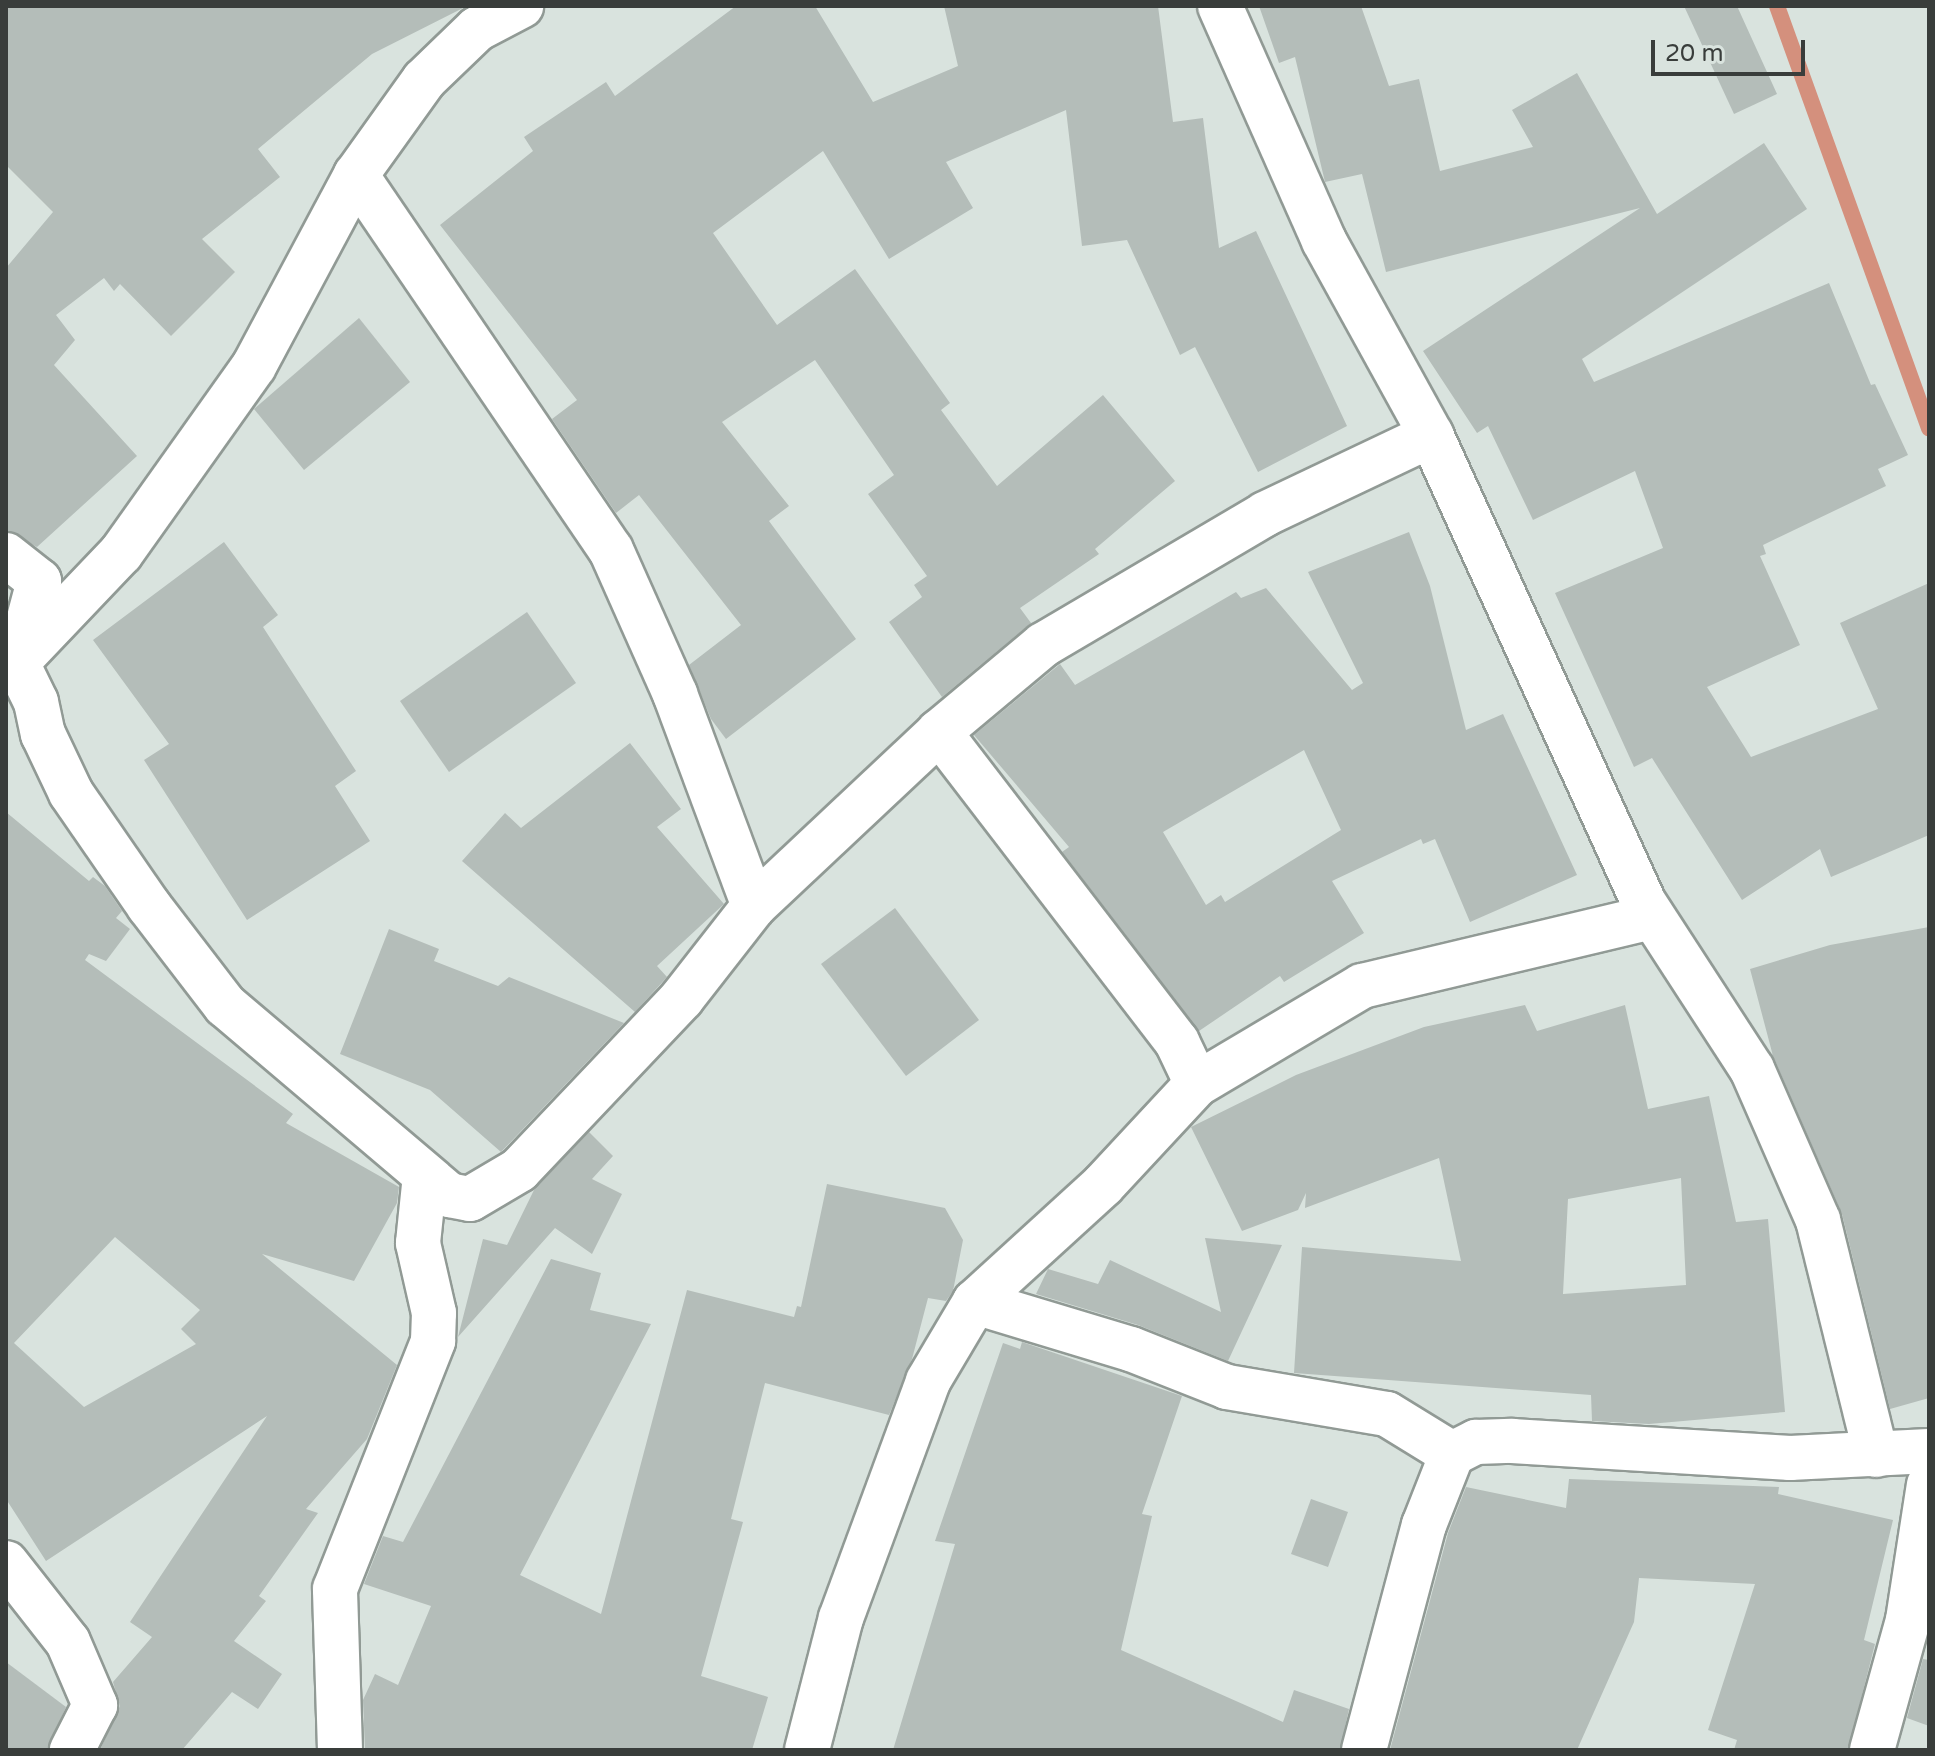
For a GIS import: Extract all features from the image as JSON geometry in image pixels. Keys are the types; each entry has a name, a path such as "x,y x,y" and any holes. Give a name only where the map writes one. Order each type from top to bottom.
{"street":[{"path":"11,671 121,553 254,366 356,175 424,80 477,29 521,6"},
{"path":"1220,6 1324,241 1431,435 1652,917 1752,1069 1818,1220 1876,1455"},
{"path":"356,175 611,550 675,694 754,906"},
{"path":"6,555 39,581 11,671 71,793 225,1005 449,1195 470,1199 519,1170 682,998 754,906 939,732 1043,645 1265,514 1431,435"},
{"path":"939,732 1177,1042 1197,1084"},
{"path":"807,1750 841,1618 928,1381 975,1302 1103,1185 1197,1084 1362,986 1652,917"},
{"path":"340,1750 335,1589 433,1341 434,1313 418,1243 425,1175"},
{"path":"975,1302 1131,1349 1227,1387 1387,1414 1452,1454"},
{"path":"1364,1750 1424,1525 1452,1454 1476,1442 1512,1441 1759,1457 1929,1451"},
{"path":"1872,1750 1908,1620 1929,1485"},
{"path":"6,1563 68,1642 95,1705 72,1750"}],"building":[{"path":"6,6 467,6 372,54 258,149 280,177 202,239 235,272 171,336 120,284 114,291 104,278 56,315 75,340 54,365 137,456 37,547 6,531 6,268 53,212 6,165"},
{"path":"736,6 815,6 873,102 958,66 944,6 1158,6 1173,122 1203,118 1219,248 1256,231 1347,426 1258,472 1195,347 1180,355 1127,240 1082,246 1066,110 946,162 973,208 889,259 823,151 713,233 777,325 855,269 950,403 941,410 997,486 1103,395 1175,481 1095,549 1099,554 1020,608 1031,623 942,697 889,622 922,597 914,585 927,576 868,494 894,475 815,360 722,422 789,506 769,521 856,639 726,739 711,719 689,665 741,625 639,495 616,513 552,419 577,400 440,225 533,151 524,137 606,82 615,96"},
{"path":"1259,6 1361,6 1389,86 1419,79 1440,171 1533,147 1512,110 1577,73 1657,214 1764,143 1807,209 1582,359 1594,382 1829,283 1871,385 1875,384 1908,455 1878,469 1886,486 1763,545 1766,554 1760,556 1800,645 1707,687 1751,757 1878,709 1840,623 1929,583 1929,835 1831,877 1820,849 1742,900 1652,758 1634,767 1555,593 1663,548 1635,471 1533,520 1488,426 1477,433 1423,351 1640,208 1386,272 1362,174 1325,182 1295,57 1279,63"},
{"path":"1684,6 1737,6 1777,94 1734,114"},
{"path":"359,318 410,382 304,470 254,409"},
{"path":"1409,532 1430,586 1466,730 1503,714 1577,875 1470,922 1435,839 1423,844 1421,839 1332,881 1364,933 1284,982 1280,976 1199,1031 1062,852 1069,847 974,735 1060,664 1075,685 1236,592 1241,598 1266,588 1352,690 1363,683 1308,572","holes":["1304,750 1341,830 1225,902 1221,895 1206,905 1163,832"]},
{"path":"224,542 278,615 263,627 356,771 335,786 370,841 247,920 144,760 169,744 93,640"},
{"path":"527,612 576,683 449,772 400,701"},
{"path":"630,743 681,809 657,827 724,904 657,966 667,977 635,1012 462,861 505,813 521,828"},
{"path":"6,812 89,881 93,877 105,886 122,911 116,918 130,929 106,961 89,954 85,960 293,1114 286,1123 399,1187 397,1203 354,1281 262,1254 397,1365 367,1439 306,1509 318,1513 259,1596 266,1601 234,1641 282,1674 258,1709 232,1692 182,1750 100,1750 120,1706 113,1682 152,1637 130,1622 267,1416 46,1561 6,1499","holes":["115,1237 200,1310 181,1329 196,1344 84,1407 14,1343"]},
{"path":"895,908 979,1020 906,1076 821,964"},
{"path":"1929,927 1929,1398 1890,1409 1842,1214 1773,1056 1750,969 1830,945"},
{"path":"389,929 439,949 434,961 498,986 509,977 624,1023 501,1152 430,1090 340,1054"},
{"path":"1525,1005 1537,1031 1625,1005 1648,1109 1709,1096 1736,1222 1768,1219 1785,1412 1649,1424 1592,1421 1591,1395 1294,1373 1302,1247 1461,1261 1439,1158 1305,1208 1306,1193 1298,1210 1242,1231 1191,1127 1296,1075 1424,1027","holes":["1681,1178 1686,1285 1563,1294 1568,1199"]},
{"path":"589,1132 613,1156 592,1179 622,1194 592,1254 555,1228 458,1337 483,1239 507,1245 534,1190"},
{"path":"827,1184 945,1208 963,1240 953,1291 946,1301 928,1298 912,1359 889,1415 765,1383 731,1519 743,1522 701,1676 768,1697 752,1750 365,1750 363,1700 375,1674 398,1685 431,1606 364,1584 383,1536 403,1542 551,1259 601,1273 590,1310 651,1324 520,1575 601,1614 687,1290 794,1317 797,1306 801,1307"},
{"path":"1205,1238 1282,1245 1228,1361 1138,1325 1036,1294 1048,1269 1098,1284 1110,1260 1221,1312"},
{"path":"1022,1342 1182,1396 1142,1514 1152,1516 1121,1650 1283,1722 1294,1690 1349,1709 1340,1750 893,1750 955,1544 935,1541 1003,1343 1020,1349"},
{"path":"1569,1479 1779,1487 1778,1494 1893,1520 1864,1640 1875,1644 1848,1750 1734,1750 1737,1740 1708,1730 1755,1584 1639,1578 1634,1622 1577,1750 1390,1750 1448,1533 1466,1487 1566,1508"},
{"path":"1311,1499 1348,1512 1328,1567 1291,1554"},
{"path":"1923,1659 1929,1660 1929,1726 1907,1718"},
{"path":"6,1662 66,1707 47,1750 6,1750"}],"waterway":[{"path":"1777,6 1929,428"}]}
